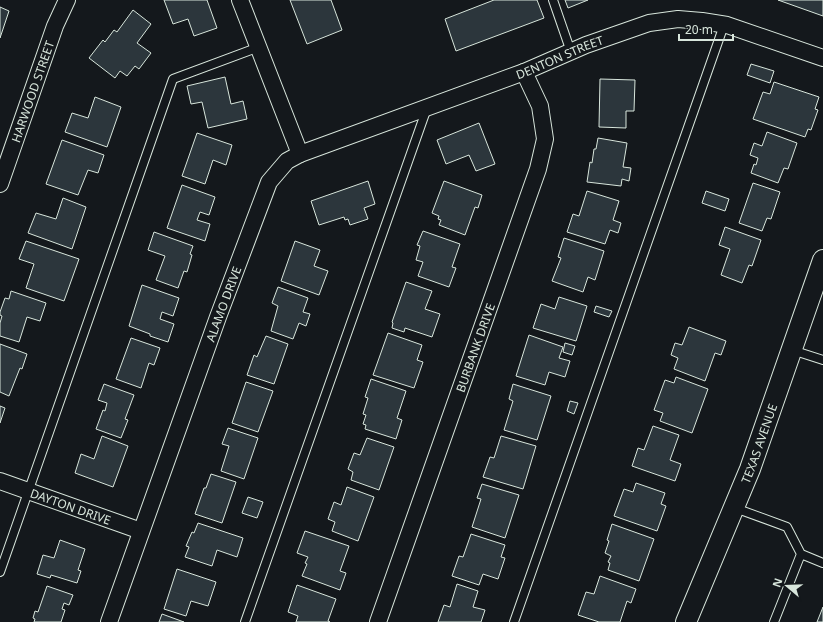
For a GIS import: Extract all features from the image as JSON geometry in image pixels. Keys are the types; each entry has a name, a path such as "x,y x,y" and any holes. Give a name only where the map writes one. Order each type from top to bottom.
{"street":[{"name":"HARWOOD STREET","path":"0,184 55,26 68,0"},
{"path":"240,0 300,154"},
{"name":"DENTON STREET","path":"300,154 524,72 571,52 649,23 678,19 724,25 823,58"},
{"name":"BURBANK DRIVE","path":"378,622 538,169 545,139 540,106 524,72"},
{"name":"ALAMO DRIVE","path":"109,622 218,317 269,182 287,161 300,154"},
{"name":"TEXAS AVENUE","path":"686,622 750,470 823,260"},
{"name":"DAYTON DRIVE","path":"0,481 141,530"}],"lane":[{"path":"553,0 571,52"},
{"path":"514,622 724,25"},
{"path":"0,572 174,79 259,47"},
{"path":"245,622 427,107"},
{"path":"792,350 823,360"},
{"path":"734,508 787,527 801,554 823,563"},
{"path":"774,622 801,554"}],"building":[{"path":"164,0 207,0 217,28 194,36 188,19 173,24"},
{"path":"290,0 331,0 342,30 307,44"},
{"path":"494,0 537,0 544,18 456,51 445,19"},
{"path":"565,0 588,0 568,8"},
{"path":"778,0 823,0 823,16"},
{"path":"0,7 9,11 0,38"},
{"path":"133,10 151,24 137,43 151,53 139,69 135,66 127,76 120,71 115,78 89,58 103,40 105,42 114,30 117,32"},
{"path":"751,64 774,71 770,83 747,75"},
{"path":"225,77 231,104 243,101 247,119 208,128 202,102 191,104 187,86"},
{"path":"600,79 635,80 634,111 626,111 626,128 599,127"},
{"path":"774,82 819,97 815,109 818,110 811,130 808,129 805,137 753,119 763,92 770,94"},
{"path":"95,97 121,107 107,147 65,132 72,113 88,118"},
{"path":"479,123 495,164 476,171 469,155 446,164 437,140"},
{"path":"767,132 797,143 788,169 784,168 778,183 751,173 758,158 750,155 754,143 762,146"},
{"path":"197,133 232,145 226,165 213,160 205,184 182,176"},
{"path":"598,138 627,143 623,167 631,168 629,181 622,179 621,186 587,182 590,162 592,163 594,149 596,149"},
{"path":"62,140 104,155 98,173 88,170 78,195 46,184"},
{"path":"368,181 375,204 364,208 368,219 350,225 348,219 345,220 344,217 319,225 311,201"},
{"path":"444,181 482,195 478,208 475,207 465,235 439,225 441,220 438,219 439,216 432,213"},
{"path":"753,183 780,192 771,219 767,218 762,231 739,223"},
{"path":"182,185 215,197 209,215 200,212 197,220 210,224 205,241 167,228"},
{"path":"587,191 619,201 613,220 621,223 618,233 610,230 605,244 567,232 573,214 579,216"},
{"path":"706,191 729,199 725,211 702,203"},
{"path":"63,198 86,207 72,249 28,233 36,213 56,219"},
{"path":"725,227 761,240 752,266 749,265 742,283 721,275 730,249 719,245"},
{"path":"423,231 460,244 452,267 456,268 449,287 418,276 423,262 416,260 420,246 417,245"},
{"path":"154,232 193,246 187,272 184,271 178,288 156,280 165,256 148,250"},
{"path":"564,238 604,251 595,280 588,277 583,292 552,281 561,258 558,257"},
{"path":"26,241 79,259 64,301 26,288 34,264 19,259"},
{"path":"295,241 320,250 314,266 328,271 319,295 281,281"},
{"path":"406,282 432,291 425,309 440,314 432,337 405,328 404,332 392,328 392,322"},
{"path":"142,285 179,298 173,316 162,312 160,319 174,324 168,342 150,336 150,334 129,326"},
{"path":"278,287 308,298 303,312 310,314 306,326 299,323 293,339 271,331 278,306 272,303"},
{"path":"11,291 46,303 40,321 27,317 19,342 0,336 0,323 2,316 0,315 0,312 5,298 9,299"},
{"path":"559,297 587,306 576,341 533,328 541,304 555,309"},
{"path":"596,306 612,311 609,317 594,312"},
{"path":"689,327 726,341 721,355 715,353 705,381 674,369 678,358 671,355 675,343 682,345"},
{"path":"388,333 422,345 417,360 423,362 414,388 373,375"},
{"path":"529,335 563,347 559,358 570,361 565,377 549,372 545,385 516,376"},
{"path":"266,336 288,344 274,384 247,375 254,355 257,357"},
{"path":"131,338 160,348 154,365 149,363 141,388 116,379"},
{"path":"565,343 575,346 572,355 563,352"},
{"path":"0,344 27,354 22,369 20,368 9,396 0,392"},
{"path":"676,377 708,389 692,433 660,421 663,413 654,410 665,380 674,383"},
{"path":"371,379 406,391 397,418 402,420 396,439 365,429 366,425 363,424 366,415 363,414 368,398 365,397"},
{"path":"246,382 273,391 258,432 232,423"},
{"path":"104,384 134,395 125,419 128,420 121,438 96,429 103,410 105,411 107,403 98,400"},
{"path":"513,384 551,396 537,440 504,430 513,401 509,399"},
{"path":"570,401 578,403 574,414 567,411"},
{"path":"0,406 5,408 0,423"},
{"path":"653,426 679,435 670,460 681,464 675,481 632,466 638,448 644,450"},
{"path":"228,428 258,438 244,479 221,471 229,446 222,444"},
{"path":"102,436 128,446 113,487 75,473 81,454 94,459"},
{"path":"501,436 536,446 523,489 483,477 490,457 494,458"},
{"path":"367,438 394,447 379,490 351,480 353,472 348,469 354,453 360,455"},
{"path":"211,474 236,482 222,523 195,514 204,488 206,488"},
{"path":"636,483 665,493 661,504 666,506 657,531 614,516 624,489 633,492"},
{"path":"482,484 519,495 505,538 472,527 481,499 477,498"},
{"path":"347,487 374,497 358,541 332,531 335,522 328,519 334,502 341,505"},
{"path":"248,497 263,502 257,518 242,513"},
{"path":"198,523 243,538 237,557 217,550 212,566 185,557 189,547 186,546"},
{"path":"612,524 654,539 639,581 608,570 610,563 608,562 611,556 605,553"},
{"path":"305,531 349,546 340,571 346,573 340,590 302,576 308,557 297,553"},
{"path":"471,534 505,545 501,557 505,558 498,579 483,574 479,585 452,576 459,556 463,557"},
{"path":"60,540 85,549 78,570 81,571 77,583 51,575 50,578 37,574 43,555 54,558"},
{"path":"177,569 216,582 208,606 191,601 186,616 164,609"},
{"path":"600,576 636,589 631,603 627,601 620,622 599,622 578,615 586,592 594,594"},
{"path":"457,584 478,591 473,607 485,610 481,622 438,622 444,605 450,607"},
{"path":"297,585 336,599 328,621 330,622 296,622 298,616 288,612"},
{"path":"47,586 73,595 69,605 64,603 62,609 65,610 61,622 34,622 35,619 33,618 35,611 38,612"},
{"path":"823,607 823,622 817,622"},
{"path":"162,614 184,622 159,622"}]}
